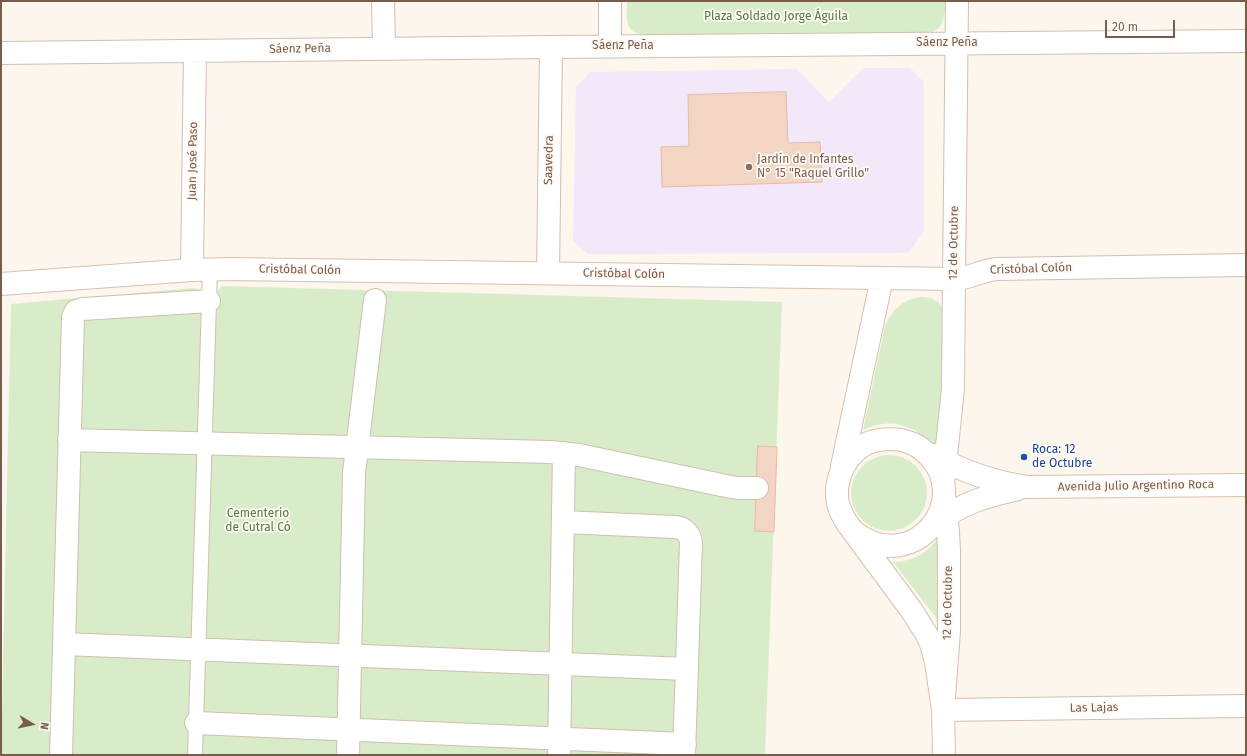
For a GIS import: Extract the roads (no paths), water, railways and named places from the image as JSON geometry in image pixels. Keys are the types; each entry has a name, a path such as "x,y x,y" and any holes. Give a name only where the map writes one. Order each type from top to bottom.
{"street":[{"path":"383,1 384,48"},
{"path":"610,1 610,46"},
{"name":"12 de Octubre","path":"854,532 873,543 883,546 905,544 924,534 941,505 953,389 957,1"},
{"name":"Sáenz Peña","path":"1,53 384,48 1246,41"},
{"name":"Saavedra","path":"548,273 551,47"},
{"name":"Juan José Paso","path":"195,51 201,270"},
{"name":"Cristóbal Colón","path":"1,284 201,270 249,269 954,279 965,278 984,271 997,269 1246,265"},
{"name":"12 de Octubre","path":"882,278 838,482 838,503 847,523 912,611 927,635 936,662 943,710"},
{"path":"348,755 354,473 375,300"},
{"path":"61,755 72,321 74,314 76,311 83,309 209,301"},
{"name":"12 de Octubre","path":"841,472 846,462 862,447 881,439 892,439 912,443 922,449 930,456 941,474 941,505 949,550 949,631 943,710 944,755"},
{"path":"69,440 528,450 564,453 726,486 757,488"},
{"name":"Avenida Julio Argentino Roca","path":"922,449 946,462 985,478 1002,483 1027,487 1246,485"},
{"path":"559,747 564,453"},
{"name":"Avenida Julio Argentino Roca","path":"941,505 975,500 994,494 1027,487"},
{"path":"196,723 348,729 559,747 684,749 691,543 689,535 683,529 674,527 563,522"},
{"path":"64,644 687,669"},
{"name":"Las Lajas","path":"943,710 1246,706"}],"lane":[{"path":"195,755 209,301 201,270"}],"place":[{"name":"Jardín de Infantes N° 15 \"Raquel Grillo\"","path":"749,167"},
{"name":"Roca: 12 de Octubre","path":"1024,457"}],"park label":[{"name":"Plaza Soldado Jorge Águila","path":"776,17"},
{"name":"Cementerio de Cutral Có","path":"258,521"}]}
